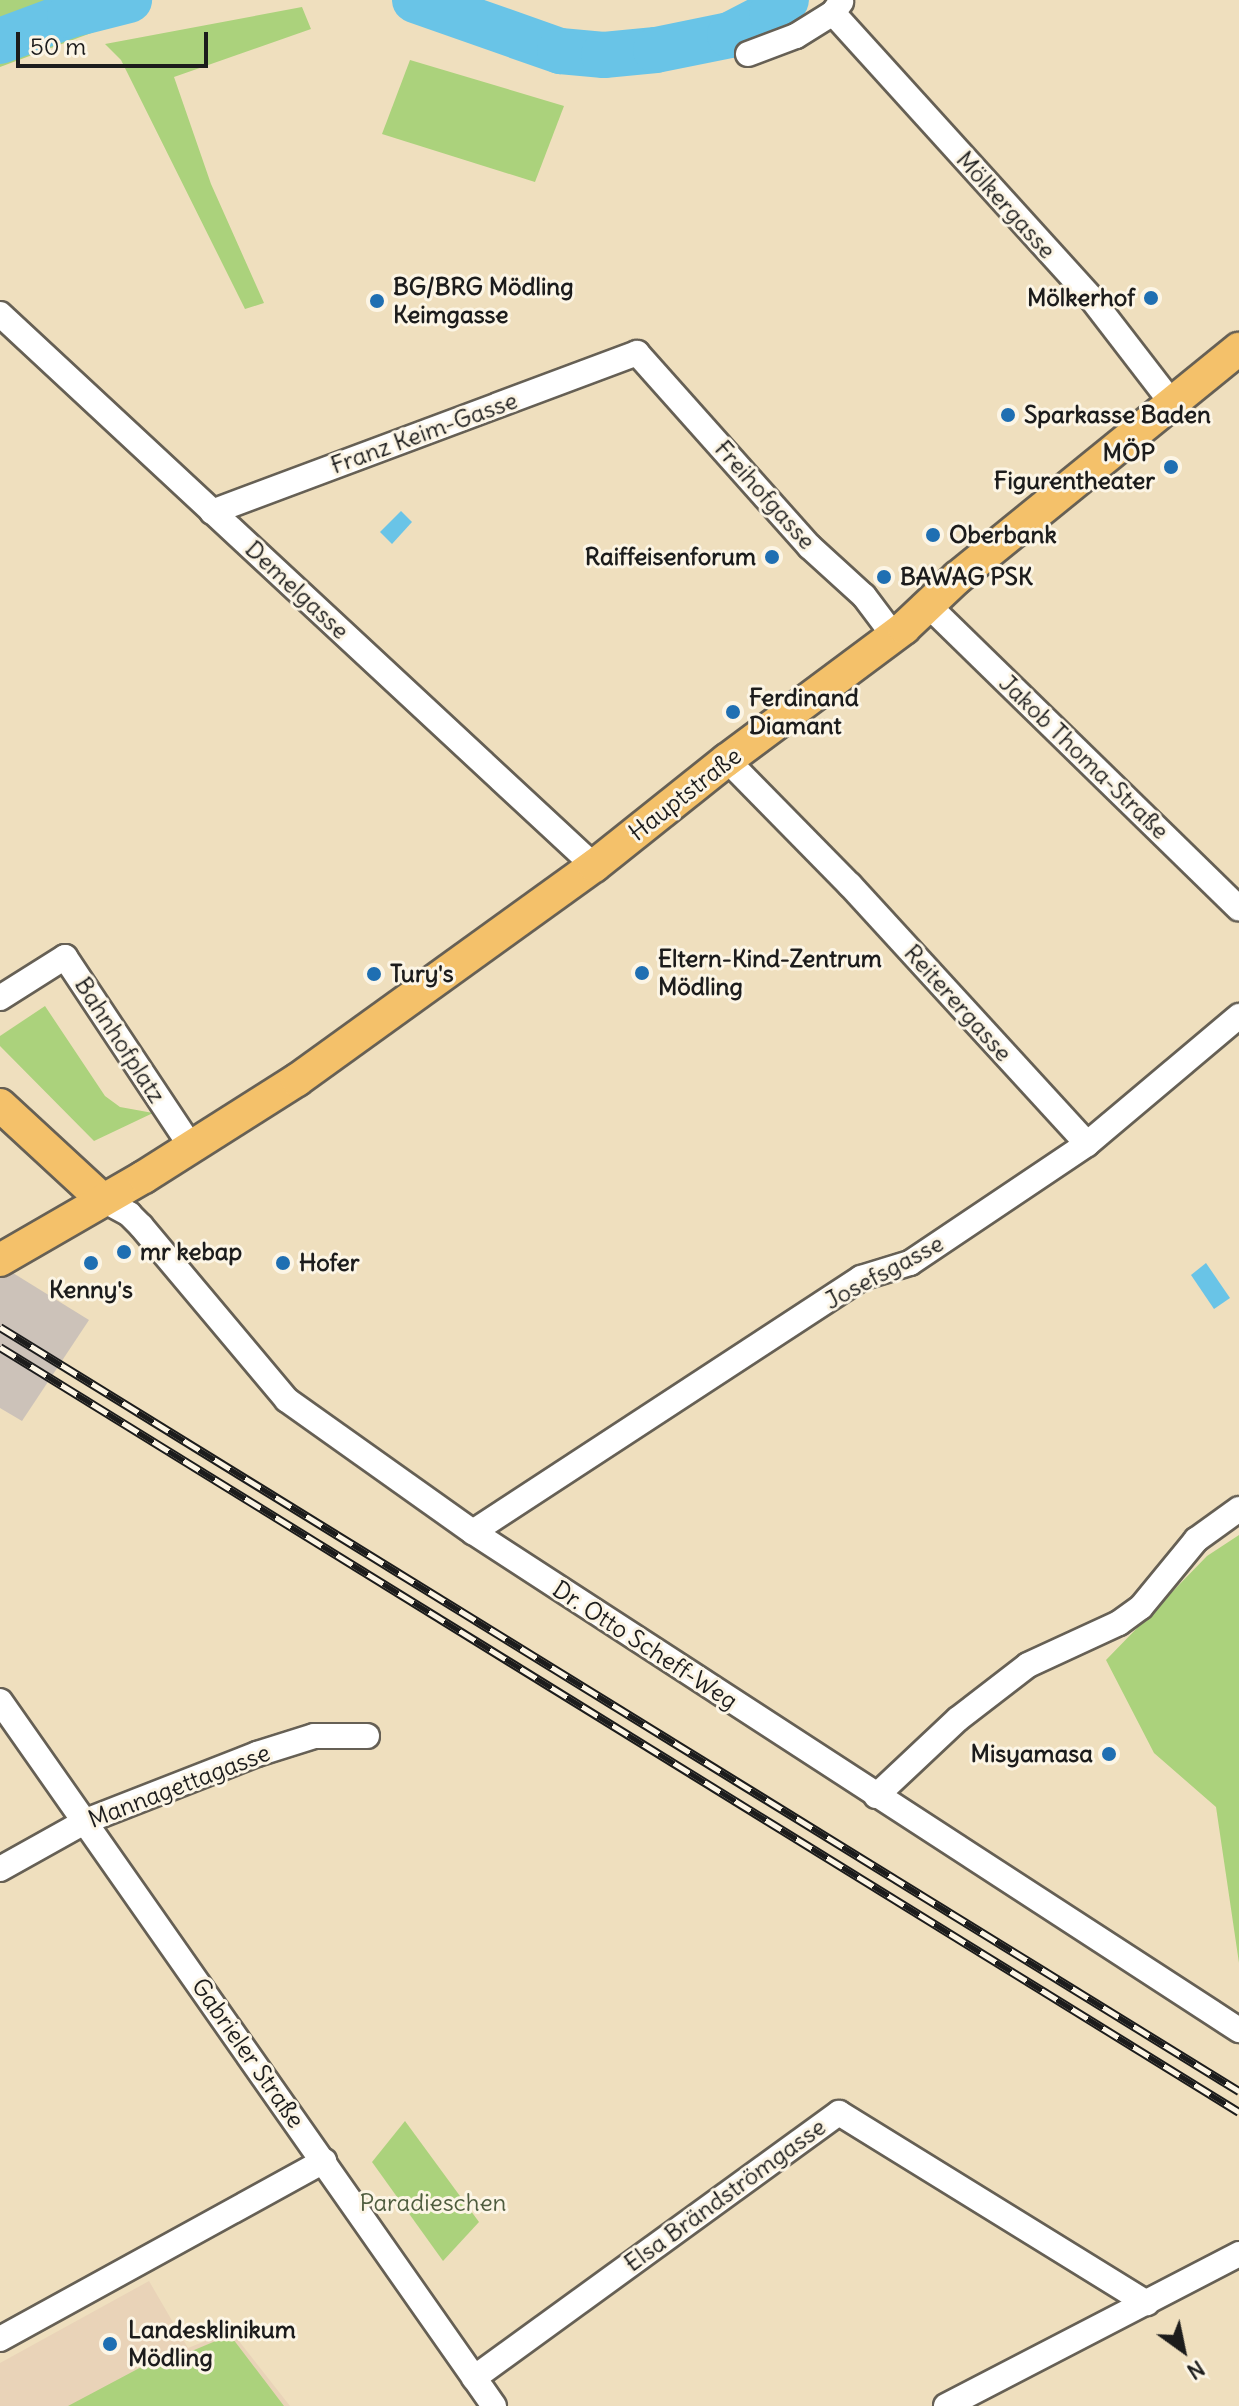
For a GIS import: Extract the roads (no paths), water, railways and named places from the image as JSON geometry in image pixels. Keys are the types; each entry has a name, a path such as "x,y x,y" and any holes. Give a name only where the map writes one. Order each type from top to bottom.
{"main road":[{"name":"Hauptstraße","path":"0,1259 191,1147 297,1080 594,866 727,760 894,636 958,577 1239,349"},
{"path":"0,1105 103,1200"}],"street":[{"path":"748,54 796,36 838,7"},
{"name":"Mölkergasse","path":"838,7 1091,298 1172,403"},
{"name":"Demelgasse","path":"0,314 594,866"},
{"name":"Franz Keim-Gasse","path":"212,512 637,353"},
{"name":"Freihofgasse","path":"637,353 809,546 864,596 894,636"},
{"name":"Jakob Thoma-Straße","path":"929,606 1239,908"},
{"name":"Reiterergasse","path":"727,760 850,885 1087,1144"},
{"name":"Bahnhofplatz","path":"0,998 65,957 191,1147"},
{"name":"Josefsgasse","path":"473,1532 861,1278 910,1263 1087,1144 1239,1016"},
{"name":"Dr. Otto Scheff-Weg","path":"103,1200 129,1214 141,1226 270,1385 287,1400 473,1532 1239,2030"},
{"path":"876,1796 958,1719 1028,1665 1119,1623 1141,1607 1196,1540 1239,1509"},
{"name":"Gabrieler Straße","path":"0,1701 494,2406"},
{"name":"Mannagettagasse","path":"0,1869 86,1821 314,1736 367,1736"},
{"name":"Elsa Brändströmgasse","path":"474,2378 839,2113 1147,2303"},
{"path":"0,2339 324,2161"},
{"path":"946,2406 1239,2254"}],"water":[{"path":"401,511 412,522 392,544 380,532"},
{"path":"1206,1263 1230,1298 1214,1309 1191,1275"}],"waterway":[{"path":"0,41 70,15 129,0"},
{"path":"415,0 560,51 604,55 656,50 730,35 772,13 786,0"}],"railway":[{"path":"0,1327 1239,2091"},
{"path":"0,1347 1239,2112"}],"place":[{"name":"Mölkerhof","path":"1151,298"},
{"name":"BG/BRG Mödling Keimgasse","path":"377,301"},
{"name":"Sparkasse Baden","path":"1008,415"},
{"name":"MÖP Figurentheater","path":"1171,467"},
{"name":"Oberbank","path":"933,535"},
{"name":"Raiffeisenforum","path":"772,557"},
{"name":"BAWAG PSK","path":"884,577"},
{"name":"Ferdinand Diamant","path":"733,712"},
{"name":"Eltern-Kind-Zentrum Mödling","path":"642,973"},
{"name":"Tury's","path":"374,974"},
{"name":"mr kebap","path":"124,1252"},
{"name":"Kenny's","path":"91,1263"},
{"name":"Hofer","path":"283,1263"},
{"name":"Misyamasa","path":"1109,1754"},
{"name":"Landesklinikum Mödling","path":"110,2344"}],"park label":[{"name":"Paradieschen","path":"433,2203"}]}
